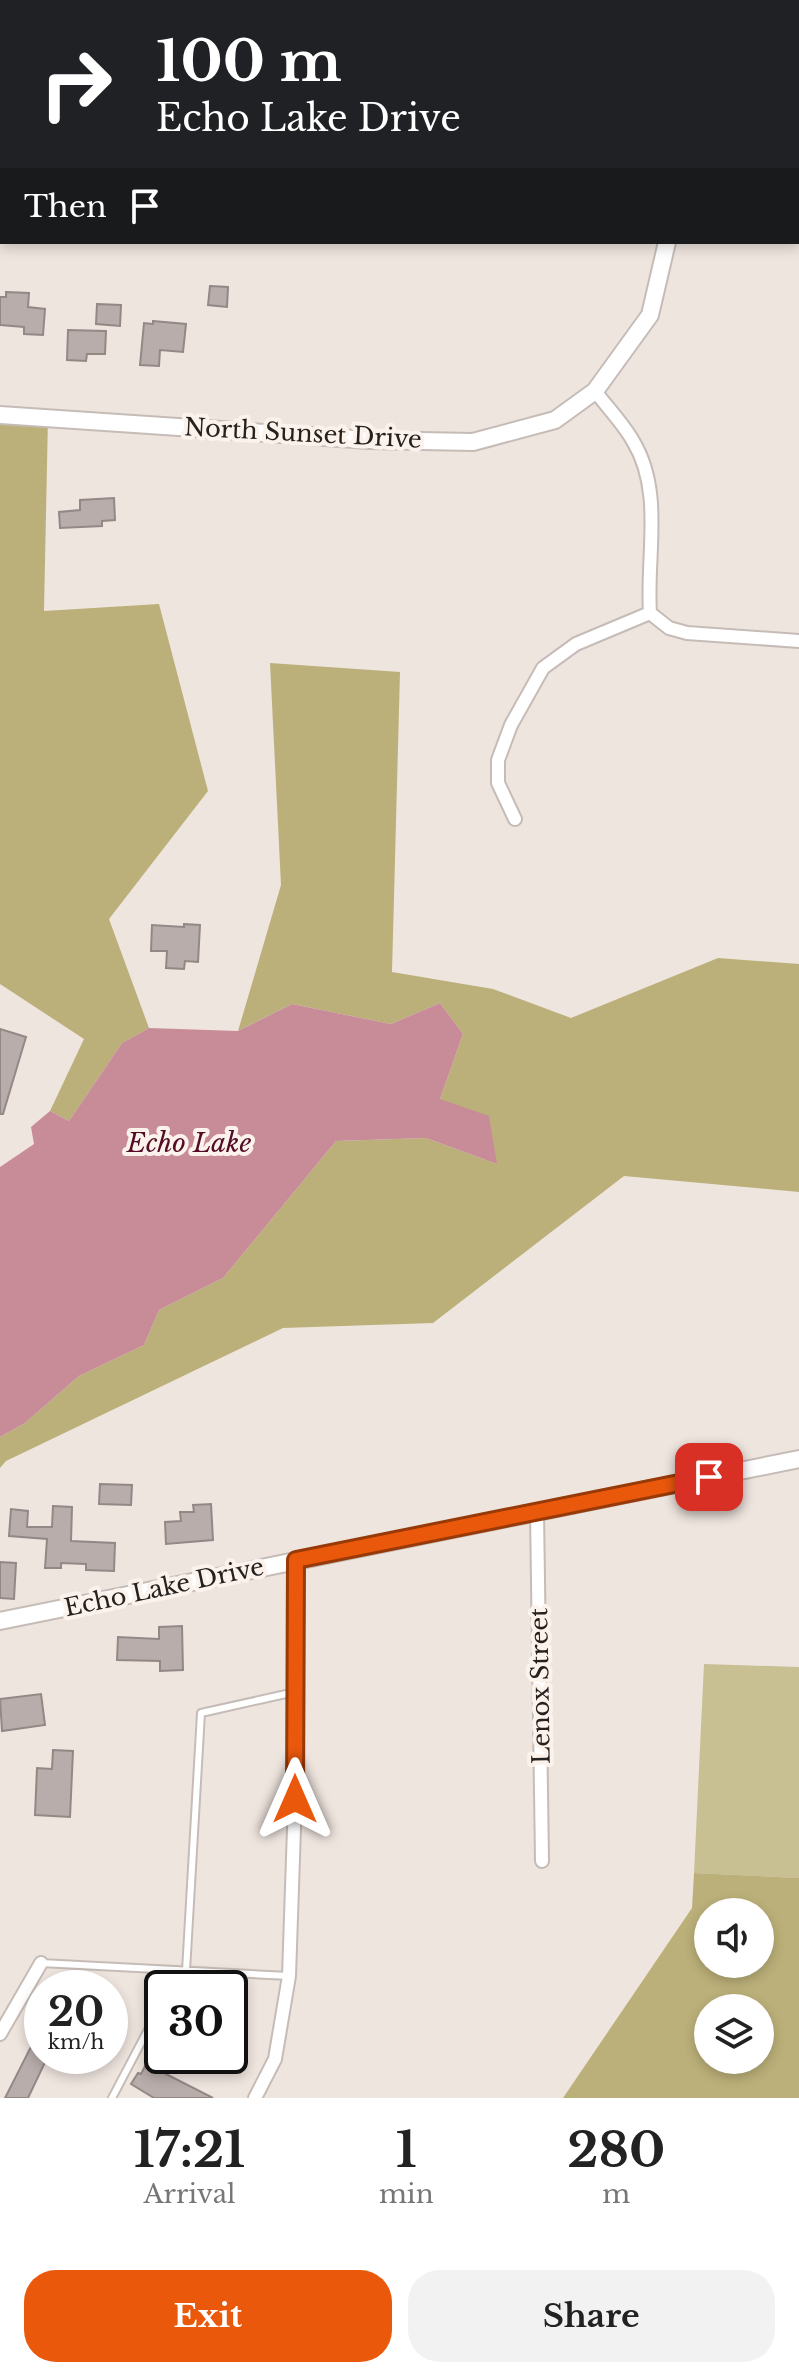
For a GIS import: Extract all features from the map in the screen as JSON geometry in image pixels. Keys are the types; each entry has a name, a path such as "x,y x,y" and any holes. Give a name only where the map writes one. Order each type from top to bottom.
{"street":[{"name":"North Sunset Drive","path":"0,415 369,440 473,442 555,420 595,391 650,315 667,244"},
{"path":"595,391 633,441 646,469 652,492 650,613"},
{"path":"650,613 669,628 687,633 799,641"},
{"path":"515,819 498,783 498,760 511,725 543,668 576,644 650,613"},
{"name":"Echo Lake Drive","path":"0,1621 799,1459"},
{"name":"Lenox Street","path":"537,1511 542,1861"},
{"path":"255,2098 275,2059 289,1976 296,1560"},
{"path":"0,2034 41,1963"}],"lane":[{"path":"186,1970 201,1713 295,1692"},
{"path":"41,1963 177,1970"},
{"path":"248,1974 289,1976"},
{"path":"112,2098 144,2037"}],"shaded area":[{"path":"0,415 48,417 44,611 159,604 208,791 109,919 149,1028 122,1043 69,1121 50,1111 84,1039 0,984"},
{"path":"270,663 400,672 392,972 493,989 571,1018 718,958 799,964 799,1192 624,1176 433,1323 283,1328 6,1461 0,1468 0,1437 25,1423 79,1376 144,1345 159,1310 223,1278 336,1141 426,1138 497,1164 440,1099 463,1034 440,1003 391,1024 292,1004 238,1031 281,885"},
{"path":"704,1664 799,1667 799,1878 694,1873"},
{"path":"694,1873 799,1878 799,2098 563,2098 692,1908"}],"water":[{"name":"Echo Lake","path":"440,1003 463,1034 440,1099 489,1116 497,1164 426,1138 336,1141 223,1278 159,1310 144,1345 79,1376 25,1423 0,1437 0,1167 34,1144 31,1127 50,1111 69,1121 122,1043 149,1028 238,1031 292,1004 391,1024"}],"building":[{"path":"210,286 228,287 227,307 208,305"},
{"path":"6,292 29,293 28,307 45,309 43,335 24,334 24,327 0,325 0,297 6,297"},
{"path":"97,304 121,305 120,326 96,324"},
{"path":"153,321 186,324 183,352 160,350 159,366 140,365 144,323 153,324"},
{"path":"68,330 106,331 105,354 87,354 86,361 67,360"},
{"path":"114,498 115,520 102,521 102,526 60,528 59,512 80,510 80,500"},
{"path":"184,924 200,925 198,962 185,961 184,969 166,968 167,951 151,951 152,925 184,927"},
{"path":"0,1029 26,1037 3,1114 0,1114"},
{"path":"100,1484 132,1485 131,1505 99,1504"},
{"path":"211,1504 213,1540 166,1544 165,1522 181,1521 180,1512 194,1512 193,1505"},
{"path":"53,1506 72,1507 71,1541 115,1543 114,1571 86,1570 86,1564 61,1563 61,1568 45,1568 47,1539 9,1536 11,1509 28,1511 27,1527 52,1527"},
{"path":"0,1562 16,1563 14,1599 0,1598"},
{"path":"182,1626 183,1670 160,1671 160,1661 117,1660 118,1637 159,1639 159,1627"},
{"path":"41,1694 45,1725 2,1731 0,1699"},
{"path":"53,1750 73,1751 70,1817 35,1815 37,1768 52,1769"},
{"path":"24,2061 24,2074 39,2074 28,2098 5,2098"},
{"path":"144,2068 144,2074 166,2074 213,2098 154,2098 131,2084 138,2073 141,2074"}],"route":[{"path":"295,1799 296,1560 709,1477"}]}
